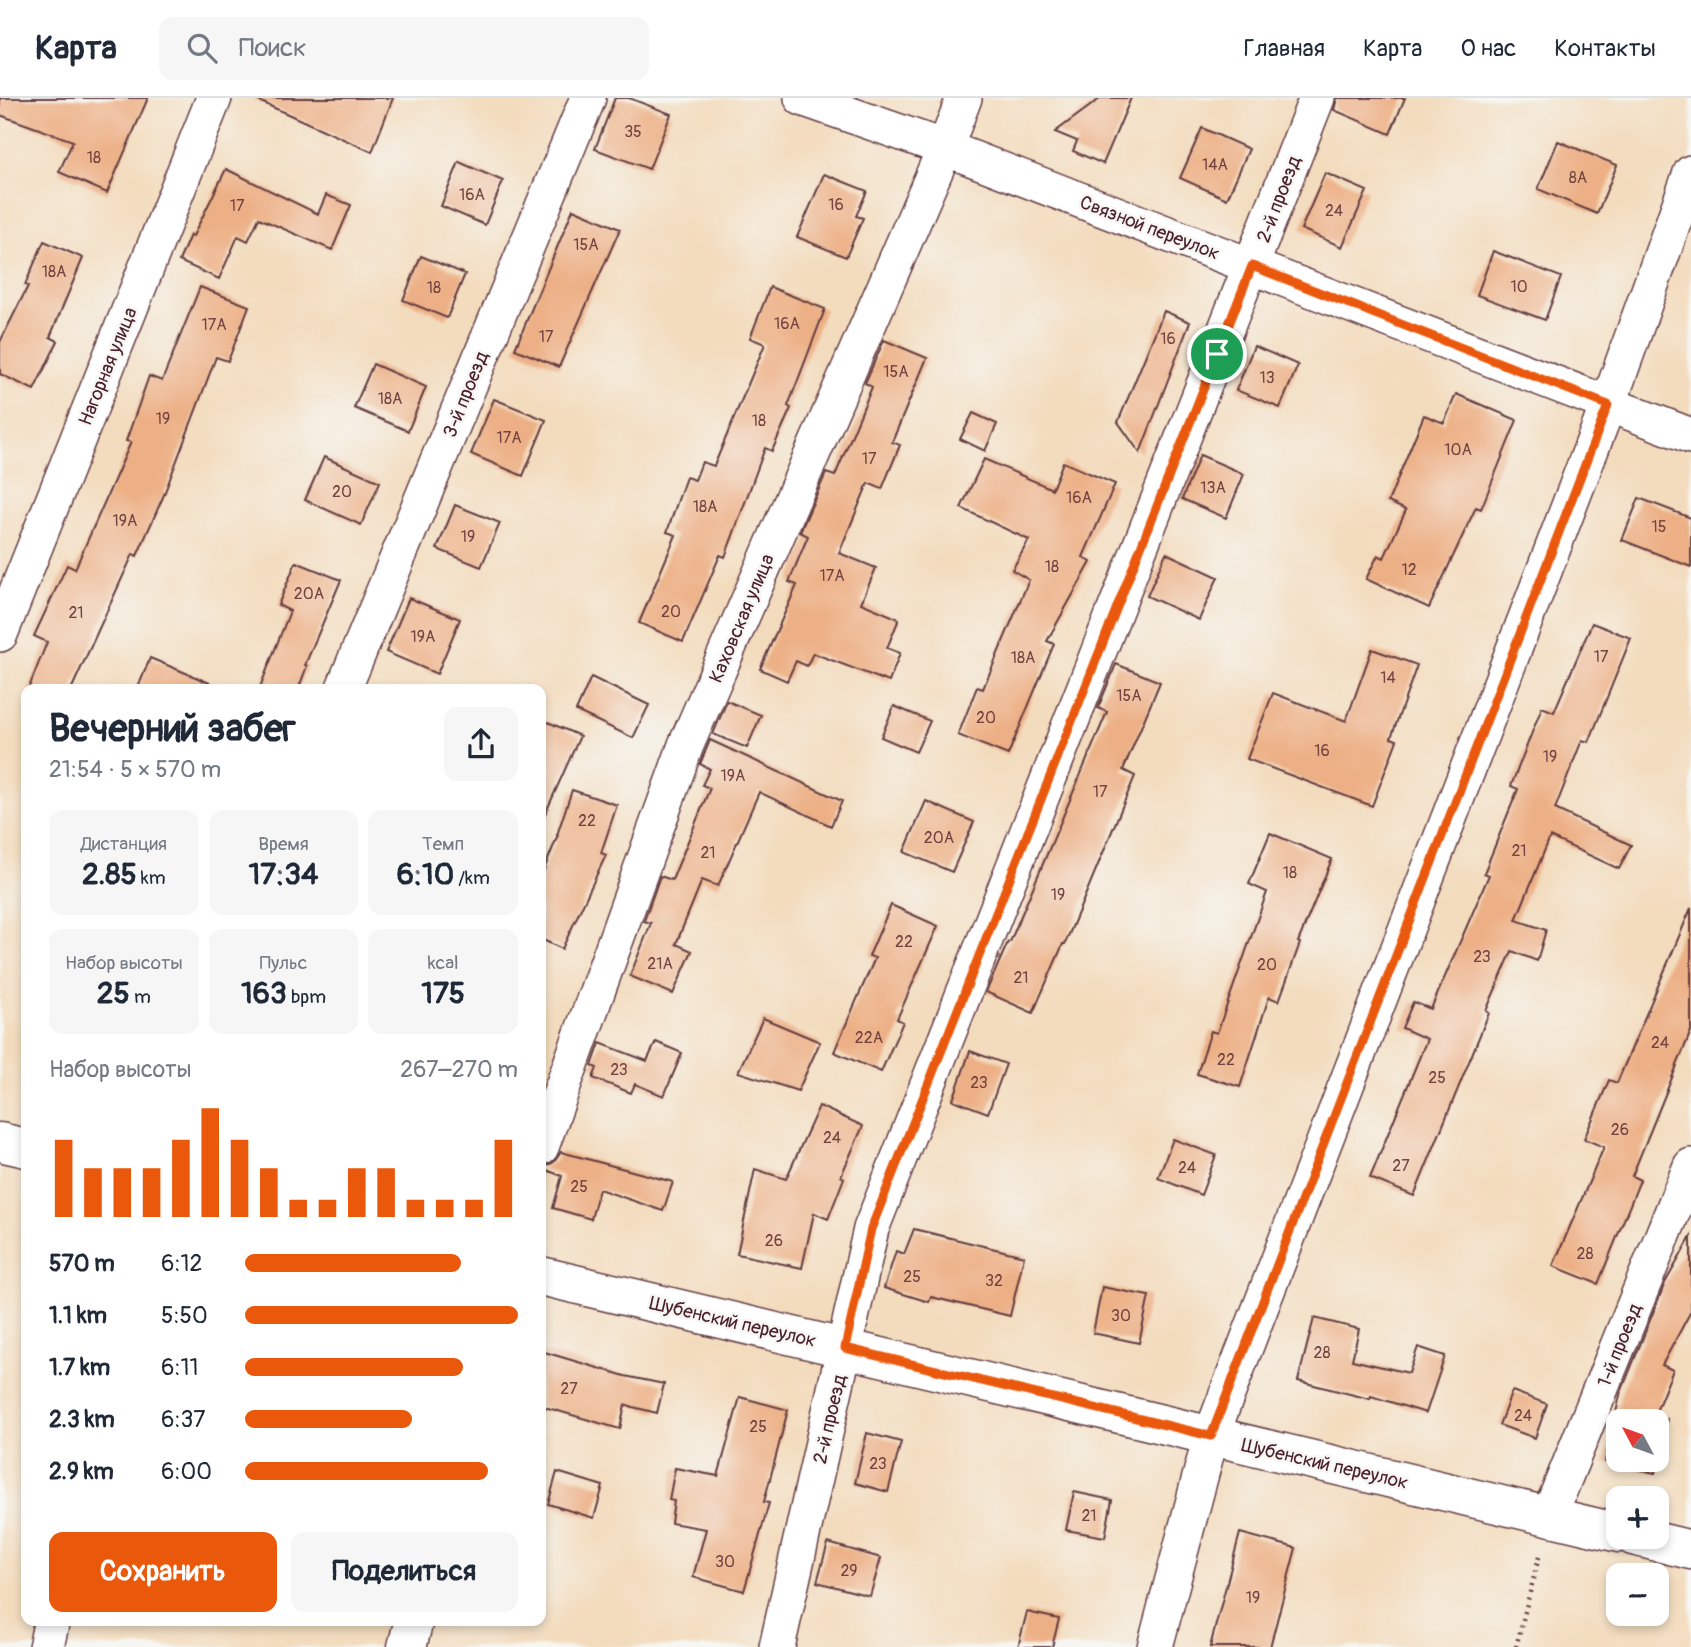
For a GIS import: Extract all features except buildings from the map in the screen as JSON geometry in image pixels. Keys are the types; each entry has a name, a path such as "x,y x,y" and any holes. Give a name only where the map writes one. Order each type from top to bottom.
{"main road":[{"path":"0,1142 21,1147"},
{"name":"Шубенский переулок","path":"546,1277 1606,1530"},
{"path":"1669,1545 1691,1550"},
{"path":"407,1647 412,1626"}],"street":[{"name":"Нагорная улица","path":"0,634 214,98"},
{"name":"3-й проезд","path":"345,684 588,98"},
{"name":"Связной переулок","path":"802,98 945,148 1691,436"},
{"name":"Каховская улица","path":"546,1133 687,745 945,148 964,98"},
{"name":"2-й проезд","path":"777,1647 871,1229 1317,98"},
{"path":"1155,1647 1211,1436 1608,405 1691,173"},
{"name":"1-й проезд","path":"1549,1516 1691,1166"},
{"path":"46,1647 51,1626"}],"path":[{"path":"1516,1647 1549,1516"}],"route":[{"path":"1252,266 1608,405 1211,1436 845,1348 871,1229 1217,354 1252,266"}]}
